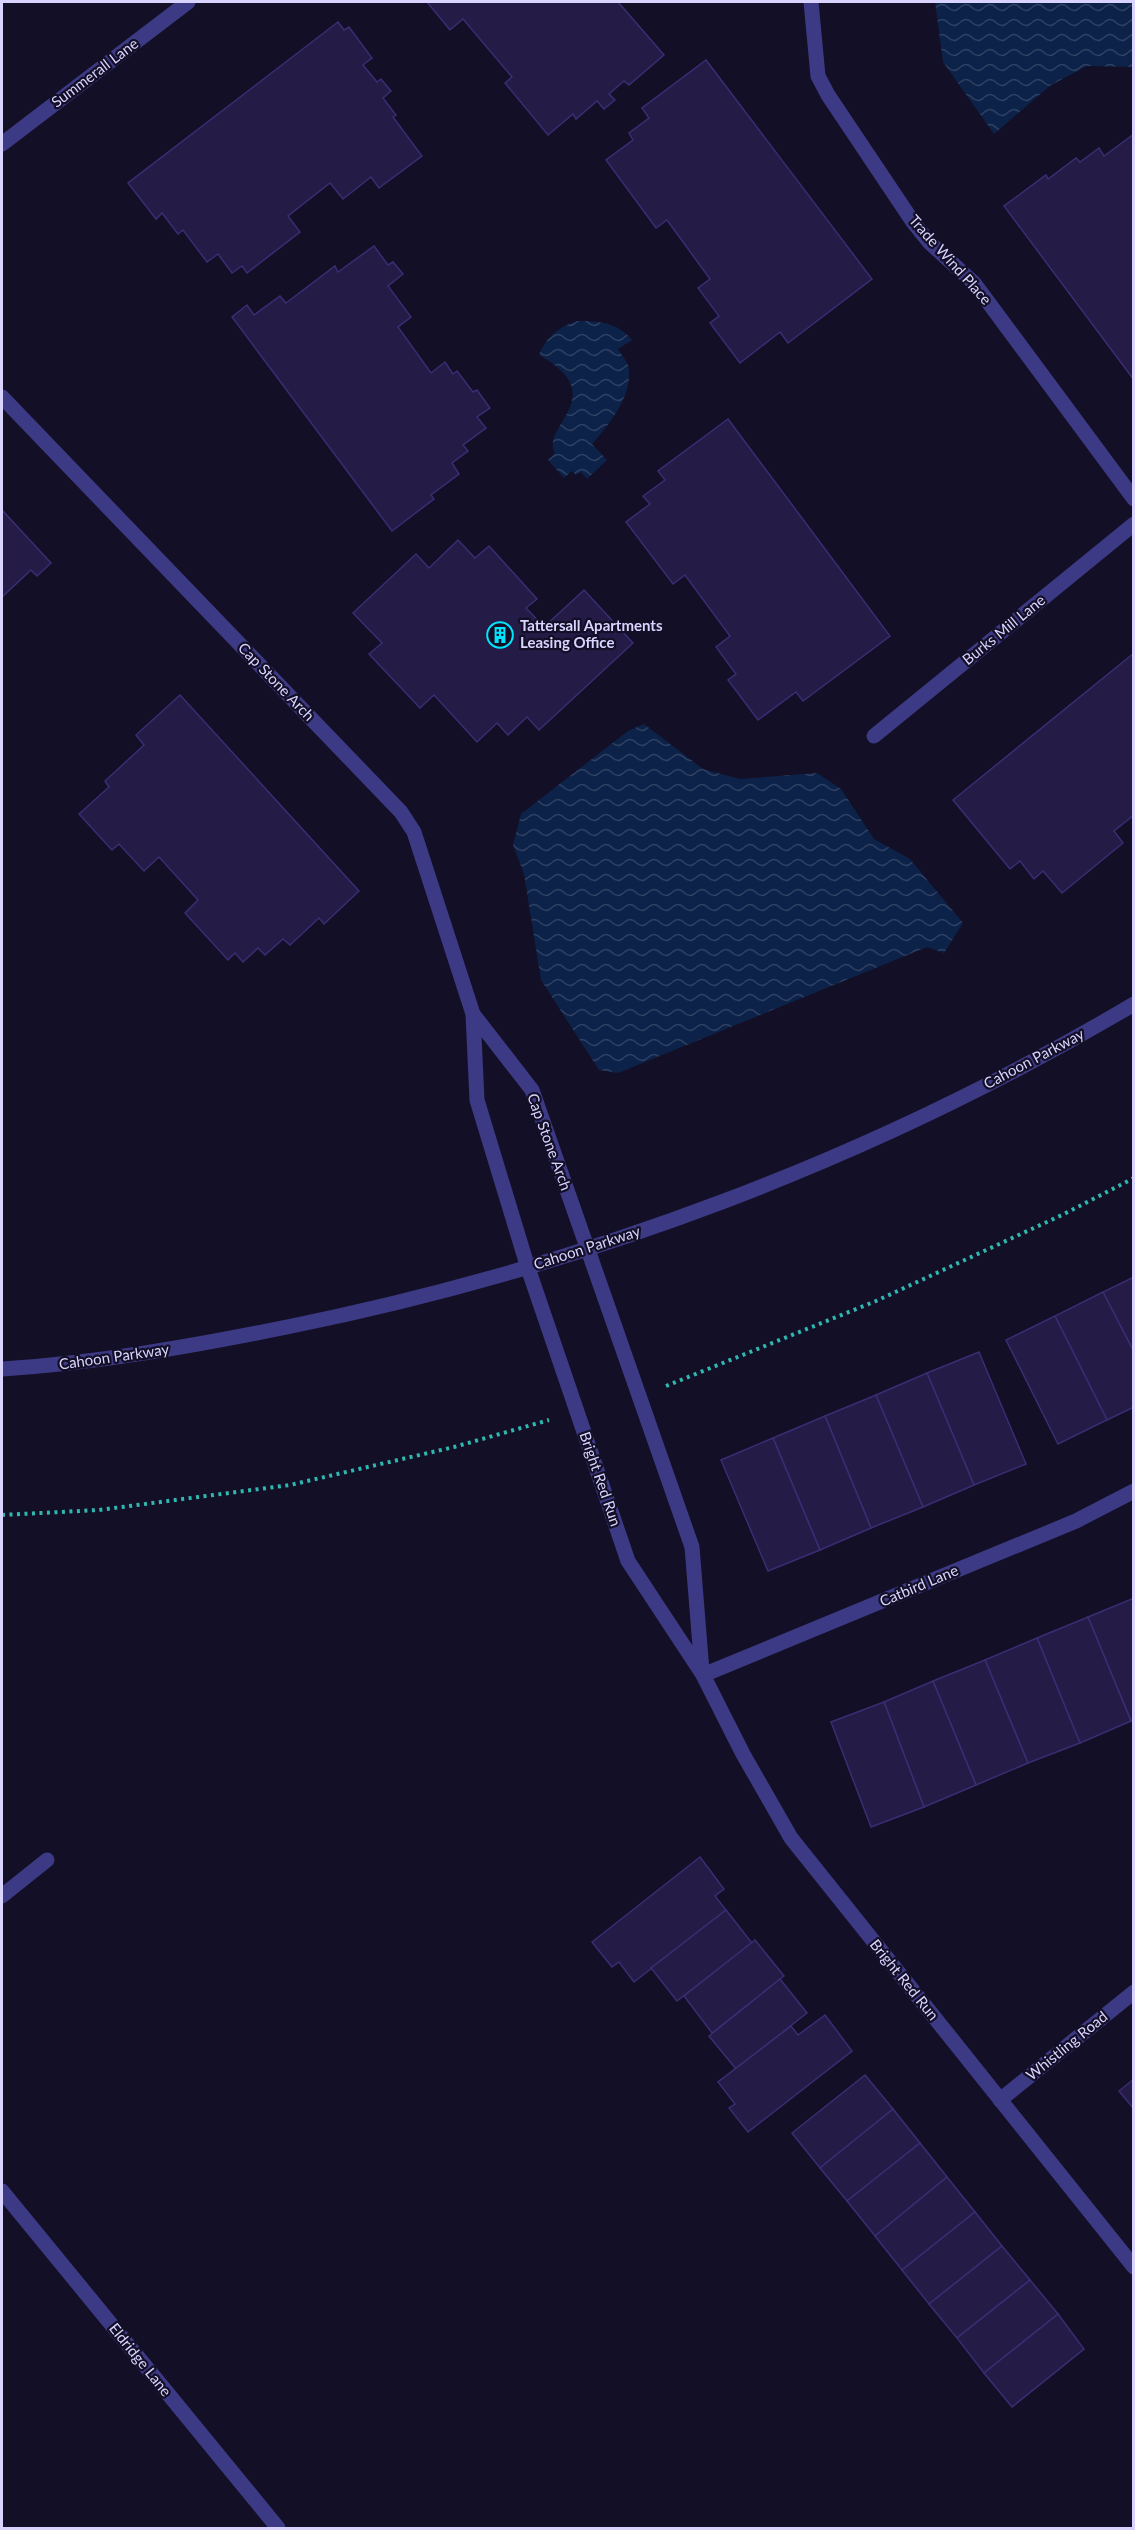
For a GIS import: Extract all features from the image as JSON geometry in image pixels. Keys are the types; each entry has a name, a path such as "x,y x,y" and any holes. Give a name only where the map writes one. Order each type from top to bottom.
{"street":[{"name":"Summerall Lane","path":"2,144 188,2"},
{"name":"Trade Wind Place","path":"811,2 818,76 828,95 913,222 930,243 974,283 1134,499"},
{"name":"Cap Stone Arch","path":"2,398 401,812 414,832 473,1014 477,1100 528,1268"},
{"name":"Burks Mill Lane","path":"874,736 1134,524"},
{"name":"Cahoon Parkway","path":"2,1370 58,1366 214,1342 430,1296 587,1249 751,1191 840,1154 1027,1064 1134,1004"},
{"name":"Cap Stone Arch","path":"473,1014 532,1090 587,1249"},
{"name":"Bright Red Run","path":"587,1249 692,1547 703,1675"},
{"name":"Bright Red Run","path":"528,1268 628,1561 703,1675 743,1754 791,1838 1134,2267"},
{"name":"Catbird Lane","path":"703,1675 1076,1521 1134,1491"},
{"path":"2,1896 47,1860"},
{"name":"Whistling Road","path":"1000,2100 1134,1992"},
{"name":"Eldridge Lane","path":"2,2191 278,2529"}],"water":[{"path":"935,2 1133,2 1133,67 1087,66 1051,85 994,134 943,62"},
{"path":"577,321 593,321 614,326 632,340 618,349 628,365 628,386 624,397 613,418 592,444 607,460 587,479 581,472 576,475 572,471 564,478 548,460 555,453 553,443 573,397 571,384 560,370 539,355 553,334"},
{"path":"644,724 703,769 740,779 817,773 841,789 874,839 910,859 963,923 944,953 927,947 618,1073 599,1070 541,980 524,874 513,845 521,814 628,731"}],"building":[{"path":"427,2 618,2 664,55 629,85 624,81 609,94 615,100 604,109 597,101 576,119 573,114 548,135 505,83 512,77 463,19 450,30"},
{"path":"338,22 344,30 349,27 372,58 363,65 377,82 381,79 391,91 383,98 396,115 393,117 422,156 379,188 371,177 343,199 330,183 288,216 300,232 247,273 242,266 232,273 218,254 207,262 183,230 178,234 162,213 156,219 128,183"},
{"path":"706,60 872,279 788,343 780,332 740,363 710,323 719,316 698,288 710,279 667,220 656,228 606,160 633,140 629,133 649,118 642,108"},
{"path":"1134,134 1134,380 1004,206 1046,175 1048,179 1076,158 1080,162 1099,148 1104,156"},
{"path":"374,246 388,265 393,262 403,274 388,286 411,317 398,327 431,373 445,362 453,374 457,371 473,392 477,390 490,408 477,417 486,428 463,445 468,451 452,463 459,474 431,495 434,499 392,531 232,317 247,305 254,315 280,296 286,303 335,266 338,272"},
{"path":"728,419 890,636 803,701 796,692 758,720 728,680 736,674 716,647 730,636 685,575 673,584 626,522 650,504 643,496 665,480 658,471"},
{"path":"2,510 51,563 37,576 31,570 2,597"},
{"name":"Tattersall Apartments Leasing Office","path":"458,540 475,558 489,546 537,599 526,608 544,627 584,590 633,643 539,730 527,717 508,735 497,723 477,742 434,695 420,708 369,654 382,643 353,613 416,554 429,568"},
{"path":"1134,653 1134,815 1114,831 1123,843 1062,893 1043,871 1034,879 1020,861 1010,869 953,800"},
{"path":"180,695 359,891 324,924 319,918 290,945 283,939 265,955 258,948 243,962 235,953 228,960 185,913 198,900 159,857 144,871 119,844 112,850 79,814 109,787 105,781 144,745 136,735"},
{"path":"1134,1277 1134,1352 1103,1292"},
{"path":"1103,1292 1134,1352 1134,1407 1107,1420 1055,1316"},
{"path":"1055,1316 1107,1420 1058,1444 1006,1340"},
{"path":"979,1352 1026,1464 974,1485 927,1373"},
{"path":"927,1373 974,1485 923,1507 876,1395"},
{"path":"876,1395 923,1507 871,1528 825,1416"},
{"path":"825,1416 871,1528 820,1550 773,1438"},
{"path":"773,1438 820,1550 768,1571 721,1460"},
{"path":"1134,1598 1134,1721 1131,1721 1088,1617"},
{"path":"1088,1617 1131,1721 1080,1743 1037,1638"},
{"path":"1037,1638 1080,1743 1028,1763 985,1660"},
{"path":"985,1660 1028,1763 976,1785 933,1681"},
{"path":"933,1681 976,1785 924,1807 884,1702"},
{"path":"884,1702 924,1807 871,1827 831,1722"},
{"path":"700,1857 724,1889 715,1896 726,1910 634,1982 619,1962 612,1967 592,1942"},
{"path":"726,1910 752,1943 677,2001 651,1968"},
{"path":"755,1940 784,1976 712,2033 684,1996"},
{"path":"780,1979 807,2013 736,2069 709,2036"},
{"path":"825,2015 852,2051 748,2132 729,2108 735,2104 718,2082 791,2026 798,2035"},
{"path":"865,2075 893,2109 820,2168 792,2133"},
{"path":"1134,2079 1134,2109 1119,2091"},
{"path":"893,2109 920,2143 847,2201 820,2168"},
{"path":"920,2143 947,2177 875,2236 847,2201"},
{"path":"947,2177 975,2212 902,2270 875,2236"},
{"path":"975,2212 1002,2246 929,2304 902,2270"},
{"path":"1002,2246 1030,2280 957,2338 929,2304"},
{"path":"1030,2280 1058,2314 984,2373 957,2338"},
{"path":"1058,2314 1084,2349 1012,2407 984,2373"}],"place":[{"name":"Tattersall Apartments Leasing Office","path":"500,635"}]}
